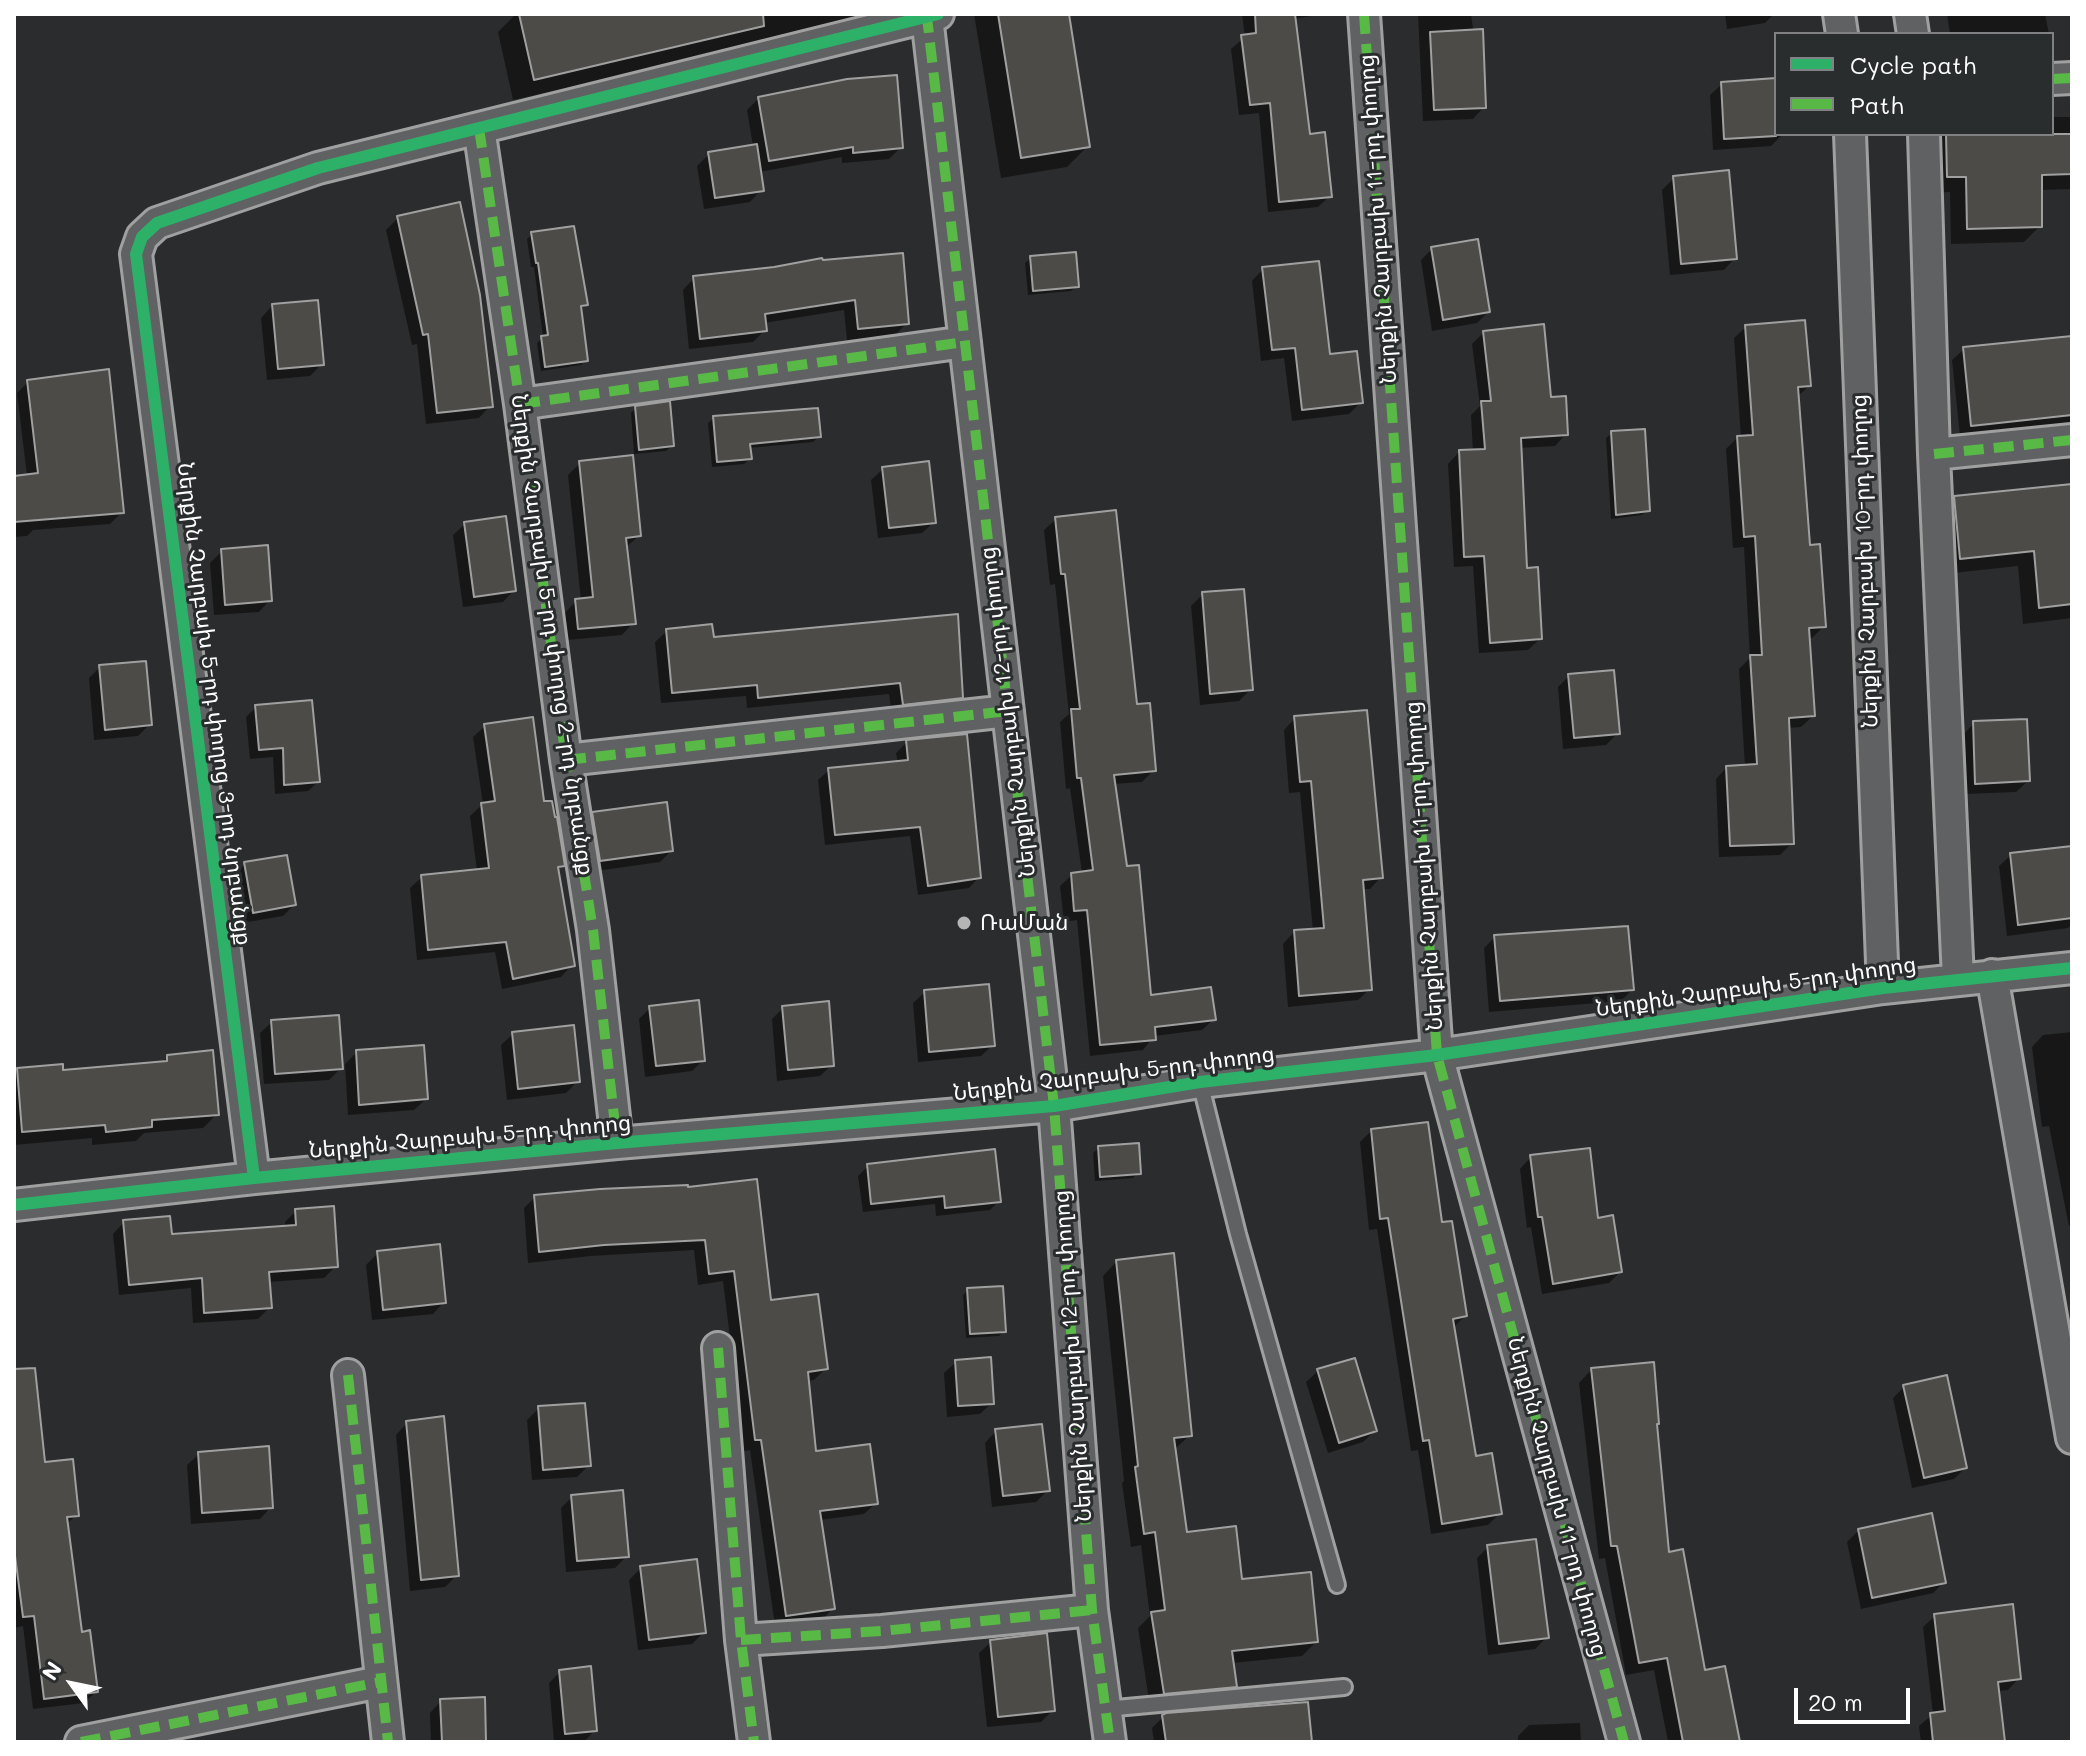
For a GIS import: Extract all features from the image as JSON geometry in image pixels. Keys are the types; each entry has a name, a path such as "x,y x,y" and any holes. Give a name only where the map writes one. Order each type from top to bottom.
{"street":[{"name":"Ներքին Չարբախ 11-րդ փողոց","path":"1364,14 1437,1055 1624,1742"},
{"path":"479,128 933,15"},
{"name":"Ներքին Չարբախ 12-րդ փողոց","path":"933,15 965,342 1054,1106 1092,1610 1110,1742"},
{"name":"Ներքին Չարբախ 5-րդ փողոց 3-րդ նրբանցք","path":"254,1178 136,254 142,237 157,223 318,168 479,128"},
{"name":"Ներքին Չարբախ 5-րդ փողոց 2-րդ նրբանցք","path":"479,128 520,404 566,760 593,930 617,1143"},
{"name":"Ներքին Չարբախ 10-րդ փողոց","path":"1850,136 1883,988"},
{"path":"1924,136 1934,454 1958,979"},
{"path":"520,404 965,342"},
{"path":"1934,454 2072,440"},
{"path":"566,760 1008,711"},
{"name":"Ներքին Չարբախ 5-րդ փողոց","path":"14,1205 617,1143 1054,1106 1200,1082 1437,1055 1883,988 2072,968"},
{"path":"1992,975 2072,1438"},
{"path":"718,1348 741,1640 754,1742"},
{"path":"348,1375 388,1742"},
{"path":"741,1640 882,1631 1092,1610"},
{"path":"81,1742 380,1682"}],"lane":[{"path":"1200,1082 1238,1234 1337,1585"},
{"path":"1105,1709 1344,1687"}],"building":[{"path":"519,14 763,14 764,26 534,80"},
{"path":"998,14 1069,14 1090,147 1021,158"},
{"path":"1255,14 1295,14 1310,134 1325,132 1332,197 1279,202 1270,103 1250,105 1241,35 1256,33"},
{"path":"1483,29 1486,108 1434,110 1430,32"},
{"path":"897,75 903,148 853,153 853,147 769,161 758,97 847,79"},
{"path":"1774,78 1776,136 1724,139 1721,82"},
{"path":"2072,134 2072,174 2042,175 2042,227 1967,229 1966,177 1947,177 1946,136"},
{"path":"757,144 764,191 715,198 708,152"},
{"path":"1729,170 1737,259 1681,264 1673,176"},
{"path":"460,202 480,295 493,407 437,413 428,334 423,335 397,216"},
{"path":"574,226 588,305 581,306 588,361 545,367 541,336 548,335 531,232"},
{"path":"1478,239 1490,312 1443,320 1431,247"},
{"path":"1076,252 1079,287 1033,291 1030,256"},
{"path":"903,253 909,324 858,329 855,300 765,314 767,331 700,339 693,276 822,258"},
{"path":"1319,261 1330,354 1357,351 1363,403 1302,410 1295,348 1272,350 1262,267"},
{"path":"318,300 324,365 278,369 272,304"},
{"path":"1805,320 1811,386 1798,387 1810,545 1820,544 1826,627 1809,628 1815,716 1789,718 1794,844 1730,846 1726,766 1757,764 1750,655 1762,655 1755,536 1744,537 1737,436 1753,435 1745,325"},
{"path":"1544,324 1551,397 1566,396 1568,435 1521,438 1527,568 1538,567 1542,639 1490,643 1484,556 1464,557 1459,450 1485,449 1481,401 1491,401 1483,331"},
{"path":"2072,336 2072,415 1971,426 1963,347"},
{"path":"109,369 124,513 14,522 14,476 38,473 27,380"},
{"path":"670,401 674,446 639,450 635,406"},
{"path":"818,408 821,437 750,444 752,459 717,462 713,416"},
{"path":"1645,429 1650,511 1616,515 1611,431"},
{"path":"633,455 641,536 626,538 636,624 578,629 575,599 593,597 579,461"},
{"path":"929,461 936,523 889,528 882,467"},
{"path":"2072,484 2072,604 2039,608 2034,551 1960,559 1954,496"},
{"path":"1116,510 1137,704 1150,703 1156,771 1114,775 1127,866 1139,865 1151,995 1211,987 1216,1020 1155,1027 1156,1040 1100,1045 1087,910 1074,911 1071,873 1093,870 1081,778 1077,778 1071,709 1080,709 1065,574 1061,574 1055,517"},
{"path":"506,516 516,591 474,597 464,522"},
{"path":"268,545 272,601 225,605 221,549"},
{"path":"1244,589 1253,690 1210,694 1202,592"},
{"path":"958,614 963,698 903,705 900,683 758,698 757,685 672,693 666,629 712,624 714,637"},
{"path":"146,661 152,725 105,730 99,665"},
{"path":"1614,670 1620,734 1574,738 1568,674"},
{"path":"312,700 320,782 284,785 283,748 259,750 255,705"},
{"path":"1367,710 1383,878 1363,880 1372,990 1299,996 1294,930 1324,928 1311,781 1300,782 1294,716"},
{"path":"533,717 544,801 552,801 557,817 565,866 558,867 575,966 513,979 506,942 428,950 421,875 489,868 481,803 495,801 484,724"},
{"path":"2027,719 2030,781 1975,784 1973,721"},
{"path":"967,734 981,878 928,886 920,827 835,835 828,768 908,760 906,740"},
{"path":"667,802 673,851 600,861 592,812"},
{"path":"2072,846 2072,918 2018,925 2010,853"},
{"path":"287,855 296,905 253,913 244,862"},
{"path":"1628,926 1634,990 1500,1001 1494,935"},
{"path":"989,984 995,1046 929,1052 924,990"},
{"path":"699,1000 705,1061 656,1066 649,1006"},
{"path":"829,1001 834,1066 788,1070 782,1006"},
{"path":"339,1015 343,1069 275,1074 271,1020"},
{"path":"574,1025 580,1082 518,1089 512,1032"},
{"path":"424,1045 428,1099 359,1105 356,1050"},
{"path":"213,1050 219,1115 152,1120 152,1127 106,1132 105,1125 22,1132 17,1068 63,1064 63,1070 167,1061 167,1055"},
{"path":"1428,1122 1442,1222 1452,1221 1467,1316 1453,1319 1476,1456 1492,1453 1502,1514 1442,1524 1429,1440 1423,1441 1388,1218 1380,1219 1371,1129"},
{"path":"1139,1143 1141,1174 1100,1177 1098,1146"},
{"path":"1590,1148 1598,1218 1613,1215 1622,1272 1553,1284 1542,1217 1538,1217 1530,1155"},
{"path":"995,1149 1001,1202 945,1208 944,1196 871,1204 867,1164"},
{"path":"757,1179 771,1300 818,1294 828,1369 808,1372 816,1451 870,1444 878,1504 820,1511 835,1609 786,1616 761,1440 755,1440 734,1271 709,1274 705,1240 539,1252 534,1195 600,1189 688,1187"},
{"path":"334,1206 338,1267 269,1272 272,1308 204,1313 202,1278 129,1285 123,1220 170,1216 172,1234 296,1225 295,1209"},
{"path":"440,1244 446,1303 383,1310 377,1251"},
{"path":"1174,1253 1192,1436 1174,1438 1187,1532 1236,1526 1242,1579 1311,1572 1318,1642 1232,1651 1237,1687 1164,1694 1151,1612 1165,1610 1155,1532 1144,1534 1116,1260"},
{"path":"1003,1286 1006,1332 970,1334 967,1288"},
{"path":"991,1357 994,1404 958,1406 955,1360"},
{"path":"1355,1358 1377,1431 1339,1443 1317,1369"},
{"path":"1654,1362 1669,1552 1683,1549 1705,1670 1725,1666 1740,1742 1683,1742 1667,1658 1639,1663 1617,1546 1611,1546 1591,1368"},
{"path":"35,1368 45,1462 73,1459 79,1516 67,1517 82,1632 90,1630 98,1692 44,1699 34,1616 23,1617 14,1548 14,1369"},
{"path":"1947,1375 1967,1468 1924,1478 1903,1385"},
{"path":"585,1403 591,1466 543,1470 538,1406"},
{"path":"444,1416 459,1576 421,1580 406,1421"},
{"path":"1042,1424 1050,1491 1003,1496 995,1429"},
{"path":"269,1446 273,1508 202,1513 198,1452"},
{"path":"623,1490 629,1557 577,1561 571,1495"},
{"path":"1932,1513 1946,1583 1872,1598 1858,1529"},
{"path":"1536,1539 1549,1638 1499,1644 1487,1545"},
{"path":"697,1559 706,1633 649,1640 640,1566"},
{"path":"2013,1604 2021,1679 1998,1682 2005,1742 1933,1742 1930,1713 1945,1711 1934,1614"},
{"path":"1047,1633 1055,1711 998,1717 990,1640"},
{"path":"591,1666 597,1731 565,1734 559,1670"},
{"path":"485,1697 486,1742 442,1742 440,1699"},
{"path":"1308,1702 1312,1742 1166,1742 1162,1715 1166,1713"}],"marked path":[{"path":"1364,14 1437,1055 1624,1742"},
{"path":"931,16 927,17 1054,1106 1092,1610 1110,1742"},
{"path":"2054,79 2072,78"},
{"path":"479,128 520,404 566,760 593,930 617,1143"},
{"path":"520,404 965,342"},
{"path":"1934,454 2072,440"},
{"path":"566,760 1008,711"},
{"path":"718,1348 741,1640 754,1742"},
{"path":"348,1375 388,1742"},
{"path":"741,1640 882,1631 1092,1610"},
{"path":"81,1742 380,1682"}],"cycle path":[{"path":"254,1178 136,254 142,237 157,223 318,168 938,14"},
{"path":"14,1205 617,1143 1054,1106 1200,1082 1437,1055 1883,988 2072,968"}],"place":[{"name":"ՌաՄան","path":"964,923"}]}
